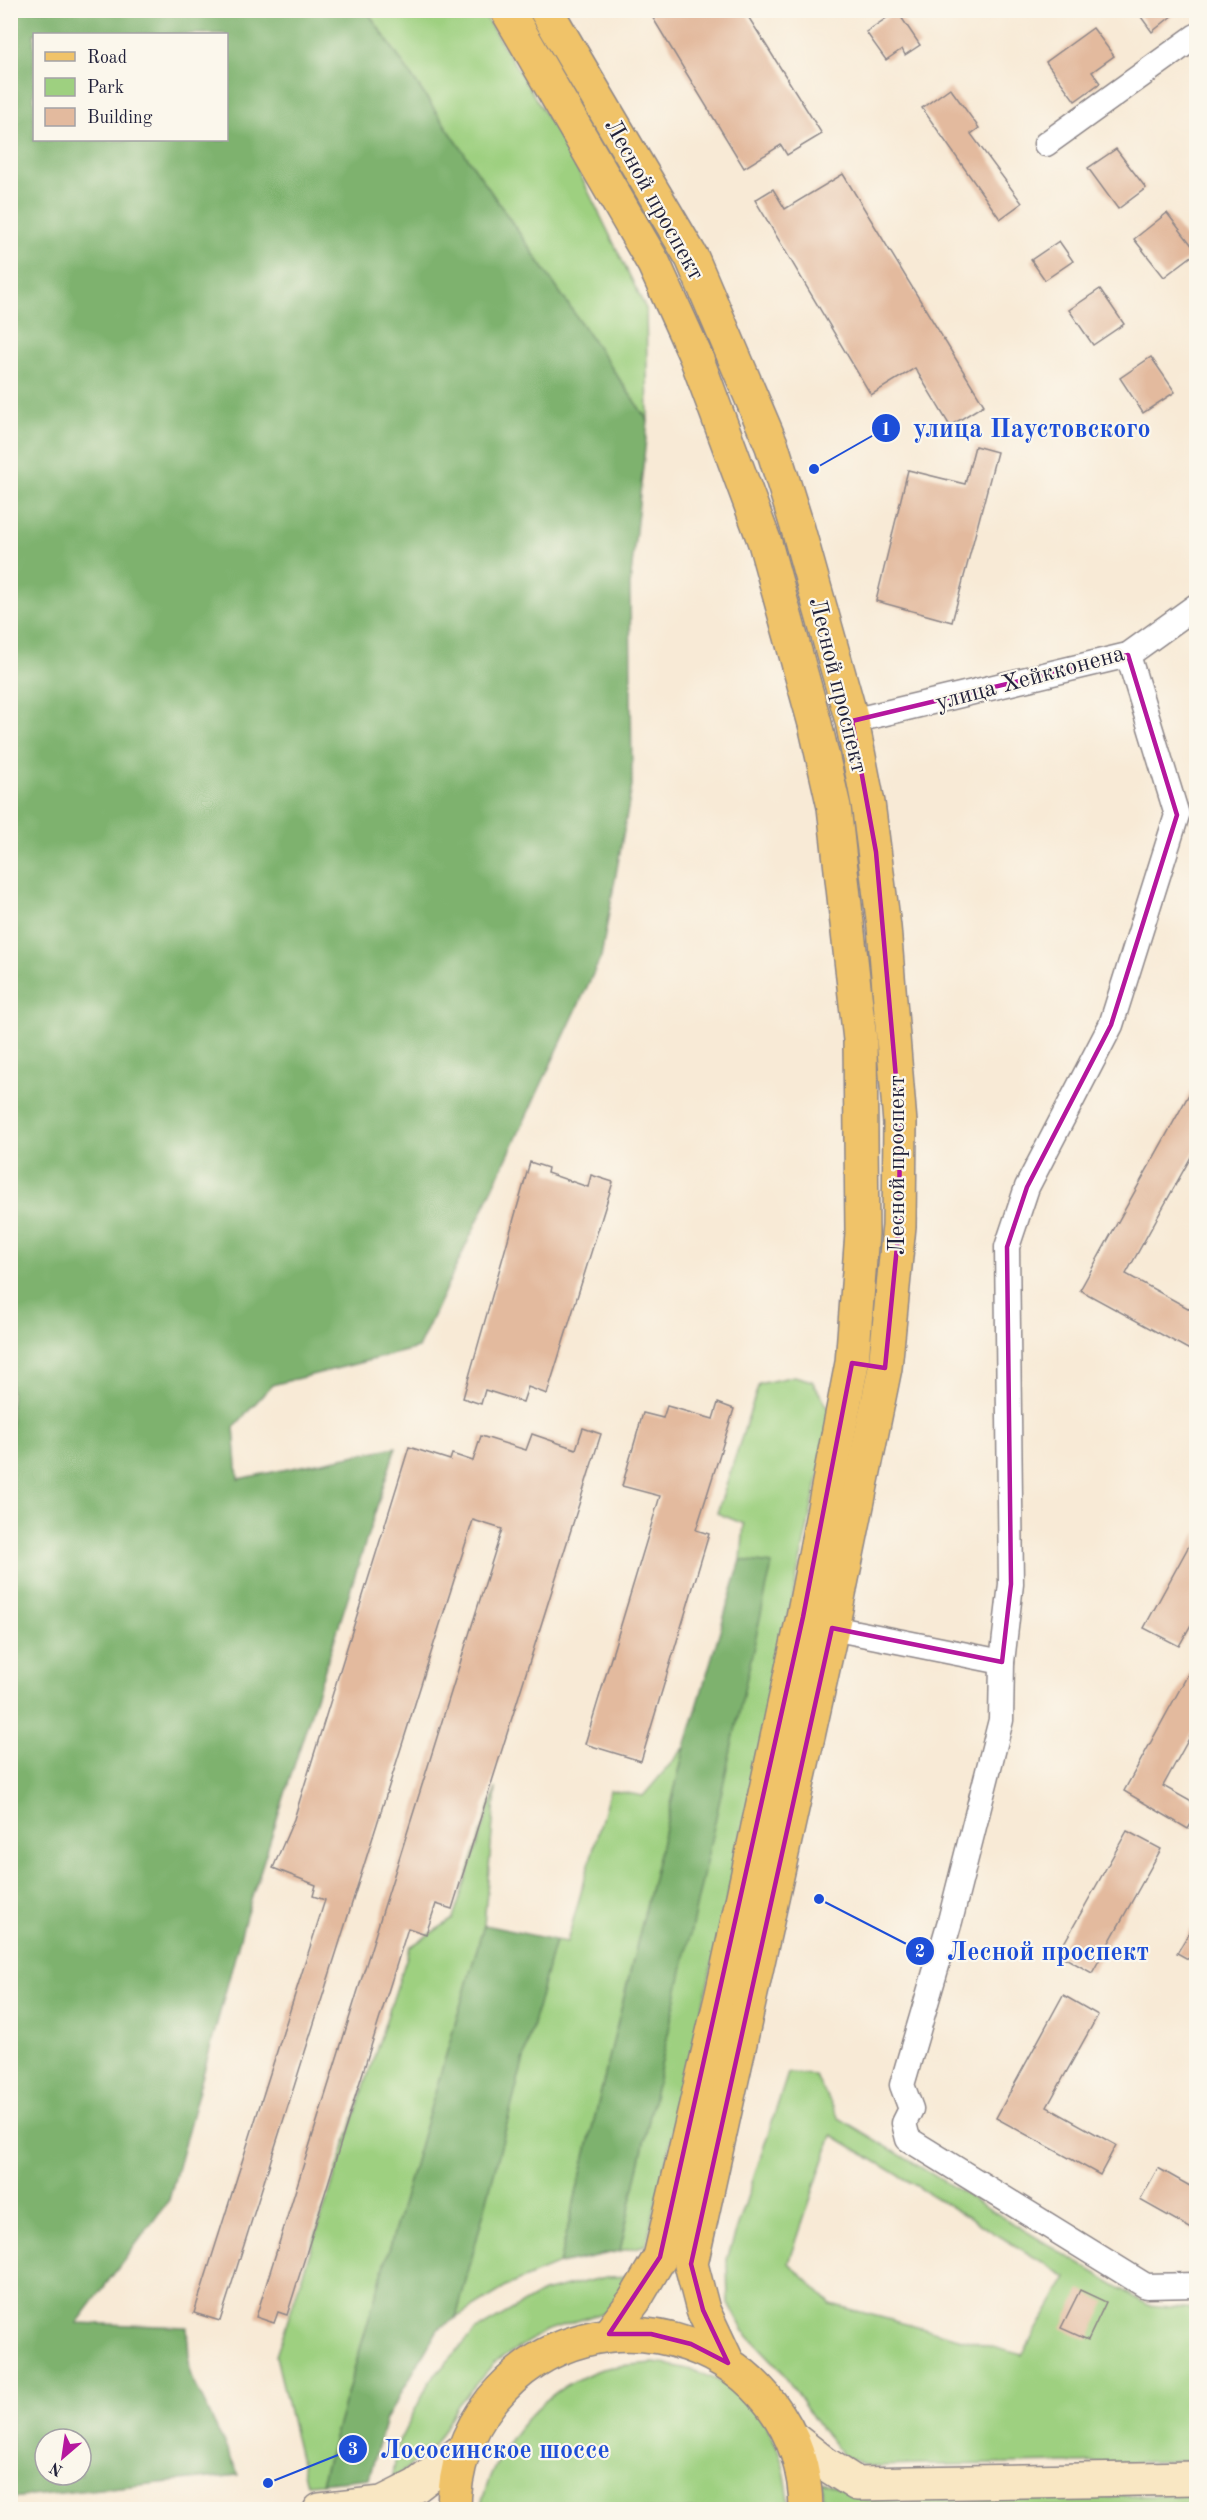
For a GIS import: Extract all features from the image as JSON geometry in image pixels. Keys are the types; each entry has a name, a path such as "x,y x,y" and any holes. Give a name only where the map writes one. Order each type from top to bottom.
{"main road":[{"name":"Лесной проспект","path":"507,10 654,264 696,357 765,543 815,724 834,807 860,1040 862,1233 852,1363 803,1617 722,1994 660,2258 634,2301 609,2334"},
{"name":"Лесной проспект","path":"553,23 679,232 768,435 798,529 852,721 876,852 900,1123 899,1226 885,1368 832,1628 691,2264 704,2310 728,2362"},
{"path":"530,51 553,23"},
{"path":"852,1363 885,1368"},
{"path":"454,2510 454,2489 463,2450 480,2415 505,2384 528,2366 571,2343 609,2334 651,2334 681,2341 728,2362 754,2384 775,2408 791,2437 801,2465 806,2510"}],"street":[{"path":"1046,144 1197,36"},
{"name":"улица Хейкконена","path":"852,721 1128,655 1197,606"},
{"path":"1128,655 1177,815 1111,1025 1027,1187 1007,1247 1011,1584 1002,1662 1002,1720 950,1921 902,2085 911,2109 904,2123 904,2131 908,2139 1146,2286 1197,2285"},
{"path":"832,1628 1002,1662"},
{"path":"791,2437 824,2463 857,2484 1197,2478"},
{"path":"320,2510 385,2506 416,2486 463,2450"}],"highlighted area":[{"path":"1128,655 1177,815 1111,1025 1027,1187 1007,1247 1011,1584 1002,1662 832,1628 691,2264 703,2310 728,2363 691,2344 651,2334 609,2334 660,2257 803,1617 852,1363 885,1368 899,1226 900,1123 876,852 852,721"}],"green space":[{"path":"11,10 367,11 648,421 630,585 632,786 601,957 418,1348 272,1385 234,1427 238,1479 396,1447 246,1916 169,2200 77,2323 187,2327 190,2373 239,2475 11,2498"},
{"path":"367,11 482,11 571,156 646,309 648,421"},
{"path":"794,1376 812,1381 832,1414 722,1924 646,2245 620,2251 771,1565 741,1560 744,1524 717,1513 759,1384"},
{"path":"741,1560 772,1564 620,2251 559,2264 685,1747"},
{"path":"685,1747 559,2264 511,2284 456,2318 555,1940 567,1942 610,1790 643,1796"},
{"path":"496,1788 484,1925 321,2483 306,2484 276,2356 410,1947 453,1919"},
{"path":"484,1925 555,1940 456,2318 438,2329 386,2419 369,2478 321,2483"},
{"path":"788,2073 815,2075 839,2118 1148,2305 1196,2309 1196,2461 867,2466 844,2456 821,2429 780,2369 743,2330 728,2301 727,2259","holes":["832,2135 1067,2277 1022,2355 831,2304 789,2263"]},
{"path":"633,2276 608,2311 545,2331 494,2363 458,2405 435,2444 392,2481 398,2444 429,2382 475,2331 543,2292 606,2277"},
{"path":"653,2363 696,2371 732,2388 747,2401 771,2434 780,2455 791,2510 480,2510 486,2488 506,2446 520,2427 554,2394 594,2372"},
{"path":"822,2482 868,2500 1196,2495 1196,2507 822,2510"}],"building":[{"path":"648,10 744,10 822,134 787,155 781,145 744,168"},
{"path":"1136,10 1179,10 1152,32"},
{"path":"897,11 920,45 905,55 902,49 886,60 866,32"},
{"path":"1093,28 1114,56 1092,72 1100,83 1075,101 1046,62"},
{"path":"950,88 979,128 971,134 1022,203 1000,219 922,108"},
{"path":"1116,149 1146,188 1118,209 1088,168"},
{"path":"843,174 984,405 950,426 915,368 871,395 755,200 773,189 785,209"},
{"path":"1167,213 1197,252 1164,277 1134,239"},
{"path":"1059,241 1073,261 1045,280 1031,260"},
{"path":"1100,289 1124,324 1093,345 1069,310"},
{"path":"1151,357 1175,392 1143,413 1120,378"},
{"path":"975,446 997,452 952,622 876,601 908,470 965,484"},
{"path":"1197,1080 1197,1146 1126,1274 1197,1313 1197,1354 1080,1290"},
{"path":"530,1162 548,1168 547,1173 588,1187 591,1175 613,1182 547,1394 528,1387 523,1402 485,1390 481,1404 463,1398"},
{"path":"718,1403 734,1409 696,1530 709,1534 641,1761 585,1744 660,1496 622,1486 643,1413 663,1418 667,1406 713,1419"},
{"path":"583,1428 601,1434 452,1909 436,1904 426,1934 408,1928 287,2315 278,2312 274,2323 256,2317 502,1529 473,1520 220,2321 194,2313 325,1900 313,1896 316,1885 273,1868 294,1819 409,1447 450,1460 452,1454 473,1461 481,1436 526,1450 532,1434 576,1449"},
{"path":"1197,1531 1197,1614 1179,1646 1144,1628"},
{"path":"1197,1658 1197,1724 1163,1786 1197,1805 1197,1814 1188,1829 1124,1791"},
{"path":"1127,1831 1161,1849 1092,1973 1058,1954"},
{"path":"1197,1920 1197,1964 1177,1953"},
{"path":"1063,1995 1098,2015 1047,2107 1116,2145 1100,2175 996,2118"},
{"path":"1158,2168 1197,2190 1197,2232 1140,2200"},
{"path":"1080,2290 1106,2302 1088,2340 1061,2328"}],"place":[{"name":"улица Паустовского","path":"814,469"},
{"name":"Лесной проспект","path":"819,1899"},
{"name":"Лососинское шоссе","path":"268,2483"}]}
